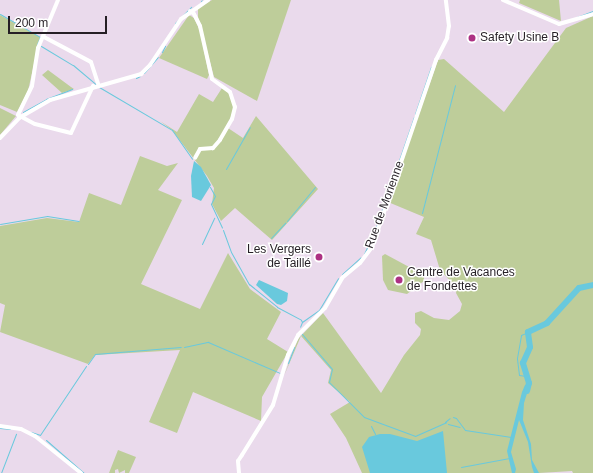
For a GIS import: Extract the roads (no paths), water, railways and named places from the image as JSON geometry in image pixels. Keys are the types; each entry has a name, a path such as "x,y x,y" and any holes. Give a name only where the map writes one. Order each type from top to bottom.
{"street":[{"path":"19,118 32,86 35,59 58,0"},
{"path":"0,138 19,118 50,100 96,85 135,77 146,70 181,19 190,11 208,0"},
{"name":"Rue de Morienne","path":"239,473 242,455 273,405 288,355 298,335 325,308 342,278 360,263 372,247 436,60 447,38 449,26 446,0"},
{"path":"503,0 559,24 593,14"},
{"path":"190,11 197,18 200,26 212,79 230,92 235,107 232,119 220,140 213,148 200,149 195,158"},
{"path":"19,118 71,133 96,85 90,62 44,37"},
{"path":"0,426 21,429 35,436 81,473"}],"water":[{"path":"194,161 201,167 211,185 201,201 192,197 191,176"},
{"path":"259,280 288,293 287,301 281,305 277,304 256,285"},
{"path":"530,384 524,403 523,420 531,444 532,460 539,473 534,473 528,442 519,420 511,452 516,469 515,473 512,473 507,451 522,392 525,385"},
{"path":"443,431 447,473 370,473 362,447 369,437 380,434 390,434 417,441"}],"waterway":[{"path":"175,23 191,7"},
{"path":"577,17 593,11"},
{"path":"0,14 40,37 37,44"},
{"path":"41,46 73,65 96,84"},
{"path":"162,52 165,46"},
{"path":"144,73 158,57"},
{"path":"415,114 431,67"},
{"path":"136,78 140,76"},
{"path":"422,213 455,85"},
{"path":"99,87 172,130 192,159"},
{"path":"23,112 46,99 72,89"},
{"path":"374,233 414,117"},
{"path":"226,169 250,127"},
{"path":"210,187 215,196 211,204 222,228"},
{"path":"287,221 315,187"},
{"path":"0,224 47,216 79,221"},
{"path":"202,244 214,218"},
{"path":"271,238 285,223"},
{"path":"223,230 231,252 249,284 277,307 301,320 302,322 300,327"},
{"path":"364,254 372,237"},
{"path":"342,274 361,257"},
{"path":"302,322 319,310 338,278"},
{"path":"527,391 529,383 523,363 530,347 528,332 547,323 579,288 593,285"},
{"path":"526,376 519,375 517,358 521,335 528,332"},
{"path":"302,334 332,369 329,382 364,417 415,436 446,422"},
{"path":"184,347 208,342 280,373"},
{"path":"88,364 95,354 181,347"},
{"path":"288,363 294,347"},
{"path":"31,432 40,435 86,366"},
{"path":"453,417 456,418 465,430 511,437"},
{"path":"445,422 450,418"},
{"path":"448,424 460,427"},
{"path":"371,426 375,434"},
{"path":"0,428 10,429"},
{"path":"1,473 16,434"},
{"path":"46,440 84,473"},
{"path":"461,467 510,458"}],"place":[{"name":"Safety Usine B","path":"472,38"},
{"name":"Les Vergers de Taillé","path":"319,257"},
{"name":"Centre de Vacances de Fondettes","path":"399,280"}]}
